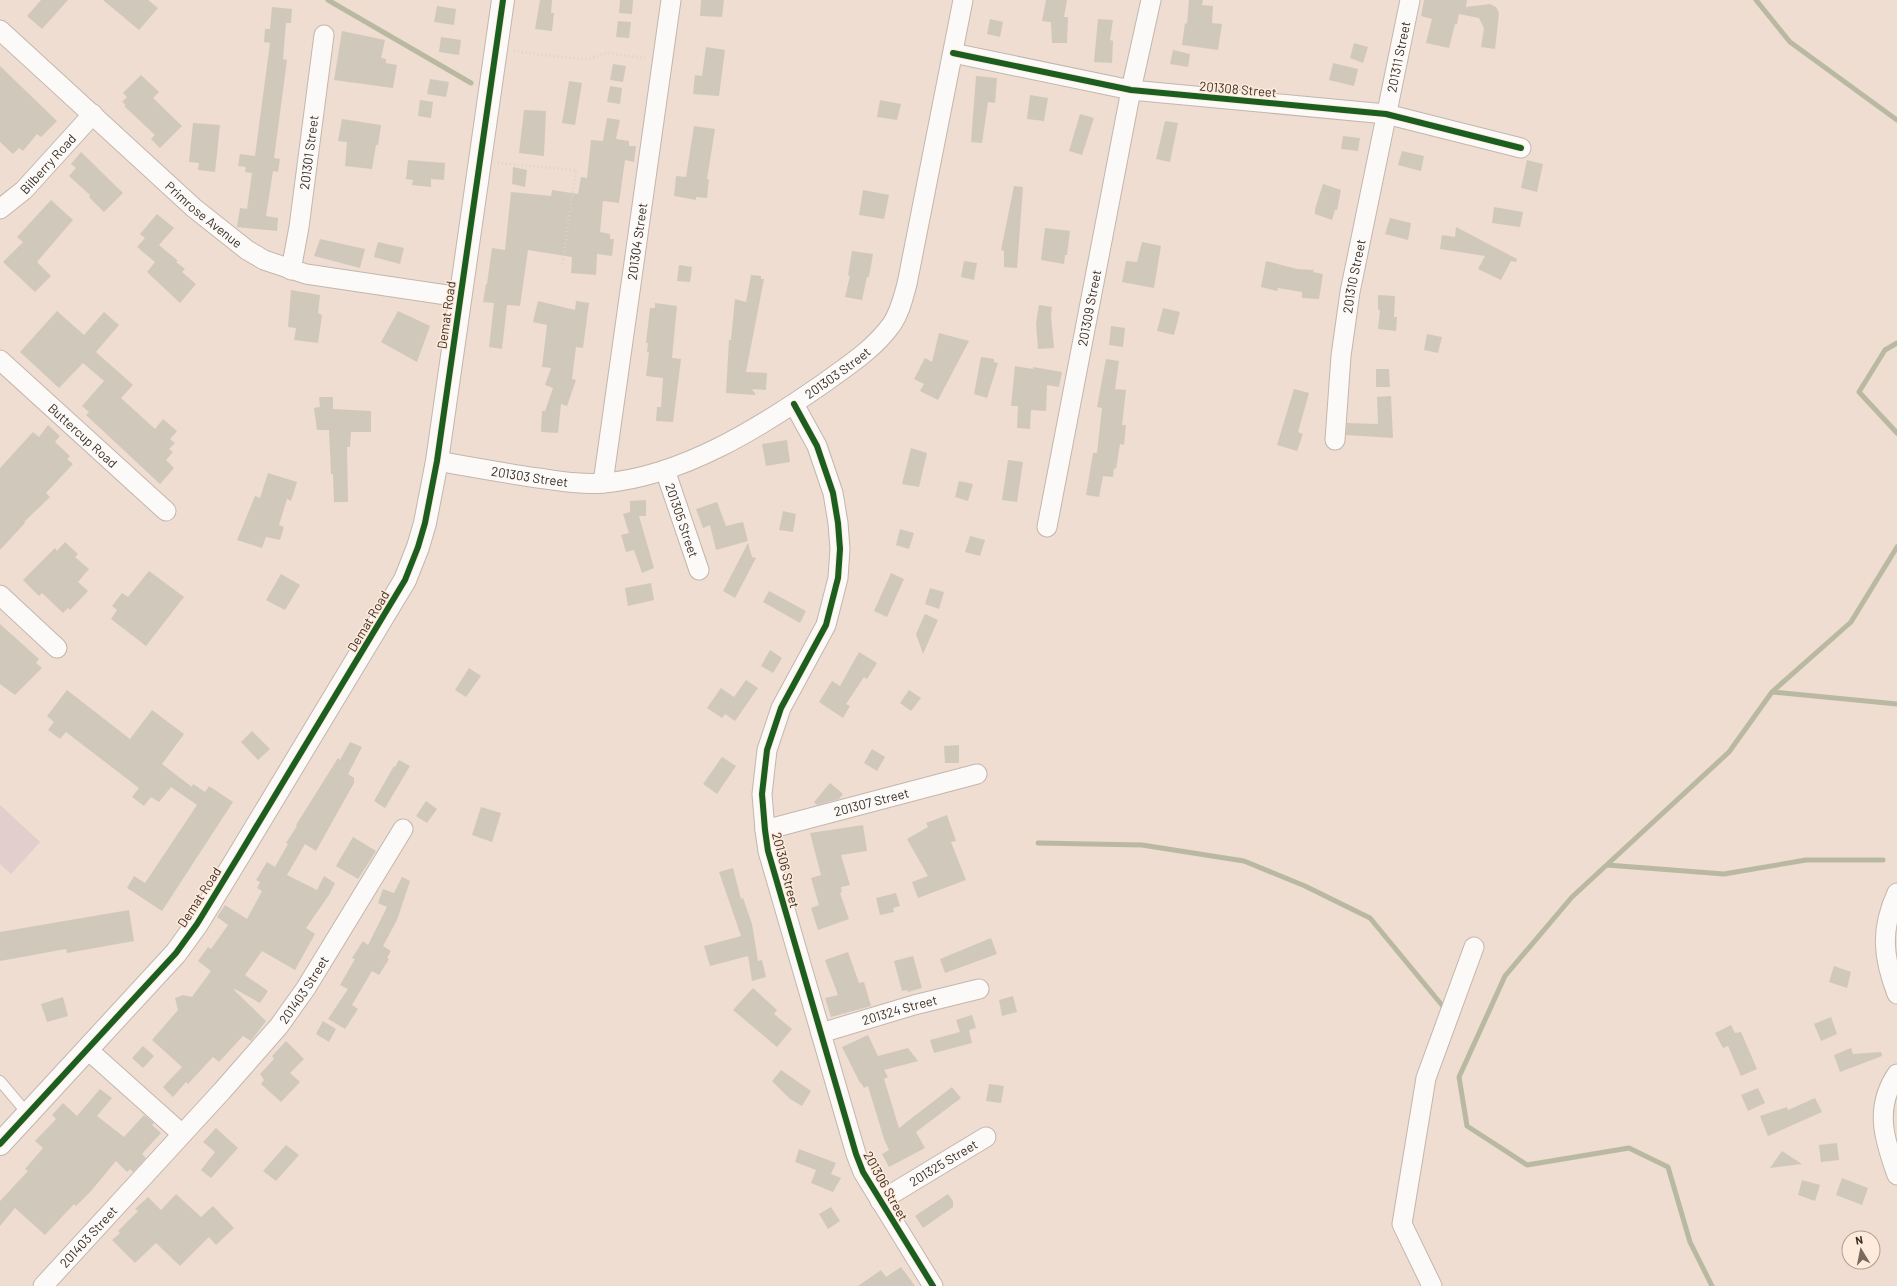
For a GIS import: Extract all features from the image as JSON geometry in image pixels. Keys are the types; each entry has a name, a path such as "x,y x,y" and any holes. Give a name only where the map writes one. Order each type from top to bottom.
{"street":[{"name":"Demat Road","path":"0,1144 176,953 197,924 405,580 418,547 425,523 437,462 503,0"},
{"name":"201304 Street","path":"602,483 671,0"},
{"name":"201303 Street","path":"437,462 572,483 602,483 620,481 665,470 760,426 854,363 874,344 892,323 900,309 963,0"},
{"name":"201309 Street","path":"1047,527 1131,90 1151,0"},
{"name":"201311 Street","path":"1386,114 1410,0"},
{"name":"Primrose Avenue","path":"0,30 194,208 247,250 264,260 306,274 460,297"},
{"name":"201301 Street","path":"291,270 324,35"},
{"name":"201308 Street","path":"953,53 1131,90 1386,114 1521,148"},
{"name":"Bilberry Road","path":"0,209 24,190 93,114"},
{"name":"201310 Street","path":"1335,440 1341,356 1350,292 1372,193 1386,114"},
{"name":"Buttercup Road","path":"0,360 166,511"},
{"name":"201306 Street","path":"794,404 817,446 833,493 838,523 840,549 838,578 826,625 781,708 767,750 762,794 768,851 856,1154 863,1172 933,1286"},
{"name":"201305 Street","path":"665,470 699,570"},
{"path":"0,595 57,648"},
{"name":"201307 Street","path":"765,830 977,774"},
{"name":"201403 Street","path":"43,1286 238,1073 284,1020 329,952 403,829"},
{"path":"1897,893 1885,929 1884,948 1888,970 1897,994"},
{"path":"1432,1286 1402,1224 1426,1078 1474,947"},
{"name":"201324 Street","path":"821,1033 914,1005 979,988"},
{"path":"87,1049 182,1134"},
{"path":"1897,1074 1886,1095 1883,1112 1883,1130 1897,1175"},
{"name":"201325 Street","path":"880,1201 986,1137"}],"lane":[{"path":"0,1081 27,1113"}],"path":[{"path":"496,50 588,59 608,53 663,60"},
{"path":"479,162 576,170 562,266"}],"shaded area":[{"path":"0,805 40,842 11,874 0,864"}],"building":[{"path":"41,0 68,0 42,29 27,16"},
{"path":"103,0 148,0 158,8 139,30"},
{"path":"540,0 552,0 551,13 554,13 552,31 535,29"},
{"path":"620,0 633,0 632,14 619,13"},
{"path":"701,0 724,0 722,17 700,16"},
{"path":"1046,0 1067,0 1064,17 1068,17 1067,43 1052,43 1051,22 1042,21"},
{"path":"1189,0 1203,0 1202,5 1213,6 1212,23 1222,24 1218,50 1182,45 1185,23 1187,24"},
{"path":"1424,0 1467,0 1466,7 1490,4 1496,7 1499,13 1495,49 1481,47 1484,28 1479,18 1459,14 1449,48 1426,43 1432,19 1421,16"},
{"path":"437,6 456,9 454,25 434,22"},
{"path":"272,7 292,9 291,23 286,23 283,59 287,60 274,158 280,159 278,172 273,171 266,216 278,218 277,231 237,227 240,208 247,209 252,173 245,172 246,167 238,166 240,154 255,156 270,43 264,42 265,29 270,29"},
{"path":"990,19 1003,22 1000,37 987,34"},
{"path":"1098,19 1113,20 1110,40 1113,41 1112,63 1094,62"},
{"path":"618,21 631,22 629,38 616,37"},
{"path":"342,31 385,40 381,58 386,59 386,63 397,65 393,88 334,80"},
{"path":"441,37 461,40 459,55 439,52"},
{"path":"1354,43 1368,47 1363,63 1350,58"},
{"path":"706,47 725,50 719,96 693,94 695,75 702,76"},
{"path":"1173,50 1190,54 1188,67 1170,64"},
{"path":"1333,63 1358,69 1354,86 1329,80"},
{"path":"613,64 626,66 623,82 610,80"},
{"path":"0,66 57,121 41,137 37,134 23,151 19,148 13,154 0,142"},
{"path":"141,75 159,92 153,98 182,126 160,148 151,139 155,135 124,106 126,105 122,102 127,97 123,93"},
{"path":"976,76 997,78 995,103 988,102 982,143 971,142"},
{"path":"430,79 449,82 446,97 427,94"},
{"path":"569,81 582,83 575,125 562,123"},
{"path":"610,86 622,88 620,104 607,102"},
{"path":"1030,95 1048,98 1044,121 1027,119"},
{"path":"420,100 433,102 431,118 418,116"},
{"path":"880,100 901,104 897,120 877,117"},
{"path":"524,110 546,111 544,156 519,153"},
{"path":"1080,114 1094,118 1082,155 1069,151"},
{"path":"607,118 620,120 616,139 629,141 629,146 636,146 634,162 625,160 619,203 603,201 600,232 610,234 610,239 614,239 612,256 597,254 596,275 571,273 572,257 528,250 520,306 507,305 502,349 489,347 494,303 483,302 492,248 505,250 511,192 551,196 552,190 578,194 581,177 587,178 591,140 603,141"},
{"path":"342,119 381,125 372,169 345,166 347,142 338,141"},
{"path":"1165,121 1178,123 1170,162 1156,159"},
{"path":"193,123 220,125 215,172 198,170 199,163 189,162"},
{"path":"694,126 715,129 707,179 709,179 707,198 696,197 696,200 674,196 676,176 686,177"},
{"path":"1343,136 1360,138 1358,151 1341,149"},
{"path":"1402,151 1424,156 1421,171 1398,165"},
{"path":"81,152 123,193 104,212 89,197 90,195 69,176 76,168 71,164"},
{"path":"408,160 445,163 444,180 431,179 431,187 412,185 413,180 406,179"},
{"path":"1527,160 1543,164 1537,192 1521,188"},
{"path":"513,167 527,170 525,187 512,184"},
{"path":"1323,184 1341,190 1337,210 1335,210 1332,220 1315,214 1315,209"},
{"path":"1014,186 1023,187 1017,268 1004,267 1004,251 1001,250"},
{"path":"863,190 889,195 884,219 859,215"},
{"path":"51,200 73,220 37,262 51,276 35,292 3,262 23,242 17,237"},
{"path":"1494,207 1523,212 1520,227 1492,223"},
{"path":"157,214 174,228 159,245 178,261 176,262 185,269 182,272 196,284 180,303 147,272 155,262 137,247 145,238 140,234"},
{"path":"1390,218 1411,223 1408,240 1385,234"},
{"path":"1456,227 1517,259 1516,262 1511,261 1501,280 1478,269 1485,256 1440,249 1442,235 1455,237"},
{"path":"1045,228 1070,231 1067,255 1065,255 1064,264 1041,260"},
{"path":"320,239 365,249 360,268 314,256"},
{"path":"378,242 404,248 400,264 374,257"},
{"path":"1142,242 1161,246 1154,288 1122,282 1126,261 1137,262"},
{"path":"852,251 873,254 869,277 867,277 862,300 845,297 850,276 848,275"},
{"path":"964,261 977,263 974,280 961,277"},
{"path":"1266,261 1297,269 1314,270 1313,272 1323,274 1319,299 1302,298 1302,292 1278,288 1277,291 1261,287"},
{"path":"679,265 692,267 690,282 677,281"},
{"path":"751,275 761,276 761,279 764,279 746,372 767,373 766,390 752,389 756,395 726,393 729,340 731,340 735,299 746,302"},
{"path":"291,290 320,295 318,313 322,315 318,343 294,340 296,328 288,327"},
{"path":"1378,295 1395,296 1394,317 1397,317 1396,331 1378,329 1380,310 1378,310"},
{"path":"538,301 575,310 576,301 589,303 583,348 576,347 572,379 576,380 567,406 561,404 558,433 541,432 542,411 545,411 553,388 545,385 551,368 542,367 547,325 533,322"},
{"path":"655,303 677,306 672,358 681,359 673,422 656,421 657,407 661,407 663,378 646,376 649,352 647,352 648,343 646,343 650,308 655,308"},
{"path":"1039,305 1052,307 1051,316 1054,348 1038,349 1036,323"},
{"path":"1163,308 1180,312 1174,335 1157,331"},
{"path":"57,311 84,335 104,312 119,325 96,352 133,385 121,398 155,429 163,419 177,431 170,439 175,443 169,449 173,452 166,460 174,468 160,484 86,415 89,412 82,406 104,381 83,363 59,388 20,352"},
{"path":"398,311 430,326 417,362 381,342"},
{"path":"1111,326 1125,328 1123,347 1109,345"},
{"path":"939,333 969,341 938,400 920,391 924,384 914,379 925,358 932,362"},
{"path":"1427,334 1442,337 1438,353 1424,350"},
{"path":"981,357 994,359 994,362 998,363 987,398 974,394"},
{"path":"1106,359 1119,361 1115,389 1126,390 1122,425 1126,425 1124,445 1120,444 1116,469 1114,468 1113,477 1103,476 1099,497 1086,495 1093,453 1097,453 1102,408 1097,407"},
{"path":"1015,366 1033,369 1033,367 1062,372 1059,387 1047,385 1046,411 1031,410 1030,429 1017,428 1018,406 1011,406"},
{"path":"1376,369 1389,369 1390,387 1376,387"},
{"path":"1294,389 1309,393 1298,432 1303,434 1297,451 1277,445"},
{"path":"1391,396 1393,438 1346,435 1347,423 1378,424 1377,397"},
{"path":"319,397 333,397 333,409 371,411 371,432 351,432 350,447 347,447 348,502 334,502 329,430 317,430 314,408 320,407"},
{"path":"48,425 60,436 55,442 70,456 67,459 73,464 46,493 50,497 24,522 25,523 0,550 0,468 33,432 39,437"},
{"path":"787,440 790,462 766,466 762,444"},
{"path":"911,448 927,453 919,487 902,484"},
{"path":"1008,460 1023,462 1017,502 1002,500"},
{"path":"268,473 297,482 291,501 287,499 279,525 284,527 280,540 266,537 262,548 237,540 255,496 260,498"},
{"path":"959,481 973,484 968,501 955,497"},
{"path":"646,500 646,516 639,516 654,568 642,573 634,550 626,552 621,535 629,533 623,514 630,512 630,501"},
{"path":"717,502 726,526 743,522 748,541 716,550 710,525 703,528 696,509"},
{"path":"783,511 796,514 793,532 779,530"},
{"path":"900,529 914,533 909,549 896,545"},
{"path":"970,536 985,540 980,556 965,552"},
{"path":"65,542 78,554 75,557 89,569 78,582 88,591 70,610 68,608 63,613 42,593 39,596 23,580 55,548 57,551"},
{"path":"748,543 752,557 756,558 735,598 723,591"},
{"path":"149,571 184,597 146,646 111,619 117,610 112,606 122,593 128,597"},
{"path":"891,573 904,579 887,617 874,611"},
{"path":"281,574 300,585 285,610 266,600"},
{"path":"651,583 654,600 628,606 625,588"},
{"path":"930,588 944,592 939,609 925,604"},
{"path":"769,591 806,611 800,623 763,602"},
{"path":"925,614 938,620 923,654 916,634"},
{"path":"0,624 39,659 36,663 42,668 15,695 0,684"},
{"path":"770,650 782,658 773,673 761,666"},
{"path":"859,652 877,663 867,679 864,677 846,704 850,706 843,718 819,702 832,681 840,686"},
{"path":"469,668 481,676 466,697 455,690"},
{"path":"746,680 758,688 735,721 725,714 722,718 707,708 721,688 734,697"},
{"path":"67,690 130,739 152,710 184,734 162,764 192,787 193,784 205,792 209,786 233,802 162,911 127,888 134,876 145,883 197,805 171,787 159,802 151,797 144,806 132,797 139,788 66,732 60,739 48,730 54,722 47,716"},
{"path":"909,690 921,698 911,711 900,703"},
{"path":"252,731 270,749 258,760 241,742"},
{"path":"350,742 362,747 348,774 354,778 354,783 316,851 305,844 287,875 317,890 324,876 335,883 329,895 306,928 315,934 295,970 262,951 245,975 268,991 260,1003 235,989 234,990 266,1021 251,1041 243,1036 219,1062 213,1057 188,1084 186,1082 173,1097 163,1087 182,1067 152,1040 178,1010 175,998 183,995 192,997 211,971 198,961 208,947 211,949 228,925 217,917 225,905 247,919 262,891 257,888 260,882 256,880 267,862 275,867 288,844 286,843 297,826 296,825 338,758 340,760"},
{"path":"959,745 959,763 945,763 944,746"},
{"path":"872,749 885,757 877,771 864,763"},
{"path":"722,757 736,766 717,794 703,784"},
{"path":"399,760 410,766 385,808 374,801"},
{"path":"830,783 843,794 839,799 817,805 814,802"},
{"path":"426,801 437,809 427,823 416,816"},
{"path":"481,807 501,813 492,842 472,835"},
{"path":"947,815 956,841 951,842 966,880 918,898 912,882 928,876 907,839 928,827 926,823"},
{"path":"863,825 867,851 841,855 850,885 841,887 842,892 840,893 849,919 818,930 811,908 819,905 811,878 821,875 810,833"},
{"path":"353,837 376,851 358,879 336,866"},
{"path":"733,868 741,899 743,898 752,924 758,961 762,960 766,977 752,981 748,956 710,966 704,946 741,936 719,872"},
{"path":"402,877 410,881 397,920 383,946 391,951 387,958 389,959 379,975 372,971 352,1005 358,1009 345,1029 328,1019 348,989 340,985 355,959 352,958 363,941 368,945 387,907 378,903 383,889 394,893"},
{"path":"896,893 900,906 893,908 894,912 880,915 876,898"},
{"path":"129,910 134,941 67,953 66,949 0,961 0,932"},
{"path":"991,938 997,954 945,973 940,959"},
{"path":"848,952 859,983 864,982 871,1006 831,1017 825,998 838,995 825,960"},
{"path":"913,956 922,988 908,992 907,990 902,991 894,961"},
{"path":"1834,966 1851,972 1847,988 1829,982"},
{"path":"753,988 777,1010 774,1014 792,1029 777,1047 733,1010"},
{"path":"1013,996 1017,1012 1002,1016 999,1000"},
{"path":"63,997 68,1016 47,1022 41,1004"},
{"path":"972,1015 976,1028 969,1030 972,1043 934,1053 930,1040 960,1032 956,1020"},
{"path":"1831,1017 1837,1034 1821,1041 1814,1024"},
{"path":"323,1021 336,1029 329,1042 316,1034"},
{"path":"1731,1025 1735,1033 1741,1032 1757,1069 1741,1076 1728,1046 1723,1048 1715,1033"},
{"path":"868,1035 878,1056 908,1048 918,1061 884,1070 888,1077 884,1079 899,1128 952,1087 961,1098 916,1132 925,1148 889,1167 882,1154 889,1150 884,1139 868,1086 864,1088 860,1083 842,1047"},
{"path":"286,1041 304,1059 290,1073 300,1082 281,1102 261,1084 264,1080 260,1074 274,1059 272,1056"},
{"path":"143,1046 154,1056 143,1068 132,1058"},
{"path":"1851,1048 1853,1054 1881,1052 1882,1056 1840,1072 1834,1055"},
{"path":"781,1070 811,1091 802,1106 790,1099 772,1081"},
{"path":"989,1084 1004,1086 1001,1103 986,1101"},
{"path":"1758,1088 1765,1103 1748,1111 1741,1095"},
{"path":"100,1089 112,1098 97,1116 124,1137 144,1115 154,1123 152,1125 161,1133 142,1154 146,1158 133,1172 130,1169 127,1172 116,1161 91,1191 76,1206 74,1204 45,1235 15,1208 0,1226 0,1201 28,1171 25,1169 43,1148 35,1141 56,1119 52,1115 63,1103 77,1116"},
{"path":"1815,1098 1822,1112 1768,1136 1760,1116 1787,1107 1788,1110"},
{"path":"216,1128 238,1148 211,1178 201,1170 215,1152 203,1142"},
{"path":"1837,1143 1839,1160 1821,1162 1819,1145"},
{"path":"286,1145 299,1155 276,1181 263,1171"},
{"path":"799,1149 836,1163 831,1174 841,1178 833,1192 811,1183 816,1170 795,1162"},
{"path":"1782,1151 1802,1164 1770,1168"},
{"path":"1842,1178 1868,1188 1862,1205 1836,1195"},
{"path":"1802,1180 1820,1185 1815,1201 1798,1195"},
{"path":"176,1194 201,1217 213,1206 234,1228 216,1245 209,1237 180,1266 156,1243 135,1263 112,1240 120,1233 118,1231 138,1211 135,1209 148,1197 161,1210"},
{"path":"948,1194 953,1201 953,1207 923,1228 915,1216"},
{"path":"831,1207 840,1221 828,1229 819,1214"},
{"path":"901,1267 915,1286 858,1286 881,1270 886,1277"}],"waterway":[{"path":"328,0 471,83"},
{"path":"1756,0 1790,42 1897,120"},
{"path":"1897,343 1885,350 1859,392 1897,433"},
{"path":"1712,1286 1690,1242 1668,1167 1629,1148 1527,1165 1467,1126 1459,1077 1505,976 1572,897 1729,752 1772,692 1851,622 1897,547"},
{"path":"1772,692 1897,704"},
{"path":"1038,843 1142,845 1244,861 1305,886 1370,918 1446,1010"},
{"path":"1607,865 1724,874 1806,860 1883,860"}],"cycle path":[{"path":"0,1144 176,953 197,924 405,580 418,547 425,523 437,461 503,0"},
{"path":"953,53 1131,90 1386,114 1521,148"},
{"path":"794,404 817,446 833,493 838,523 840,549 838,578 826,625 781,708 767,750 762,794 768,851 856,1154 863,1172 933,1286"}]}
